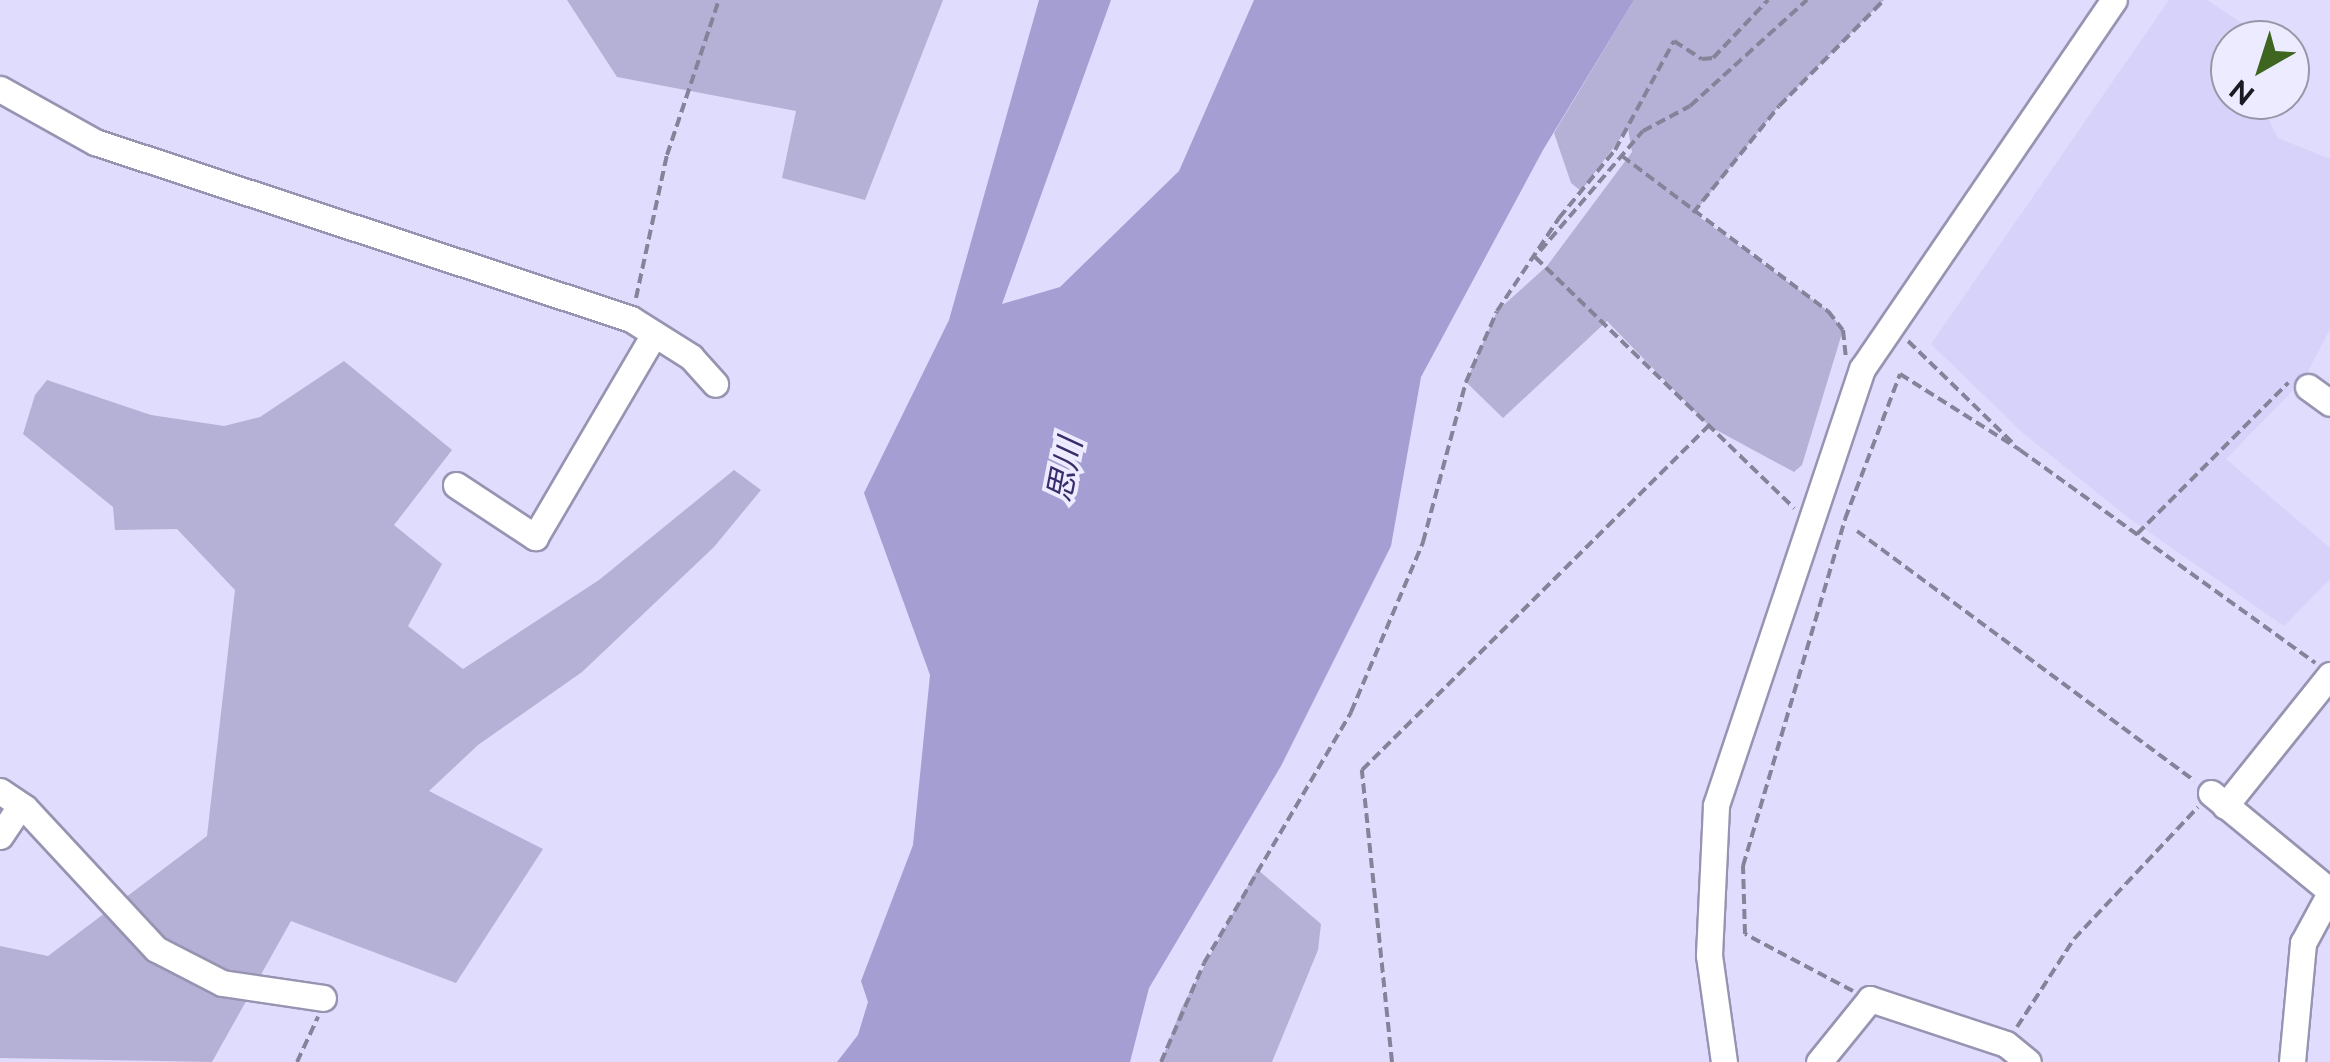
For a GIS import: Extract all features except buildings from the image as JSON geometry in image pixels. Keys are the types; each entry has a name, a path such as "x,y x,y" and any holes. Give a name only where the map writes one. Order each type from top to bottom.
{"street":[{"path":"1724,1062 1708,955 1716,805 1808,518 1878,338 2114,0"},
{"path":"0,89 95,142 631,319 691,357 715,384"},
{"path":"456,485 535,538 654,334"},
{"path":"2308,387 2330,403"},
{"path":"2292,1062 2302,943 2330,892 2218,799 2330,674"},
{"path":"0,836 11,798"},
{"path":"11,798 156,949 222,984 324,998"},
{"path":"1819,1062 1870,999 2006,1044 2028,1062"}],"path":[{"path":"631,319 667,155 719,0"},
{"path":"1161,1062 1204,964 1351,712 1423,542 1480,346 1534,256 1615,150 1674,41 1702,59 1714,58 1768,0"},
{"path":"1534,256 1643,131 1690,106 1808,0"},
{"path":"1694,213 1780,106 1882,2"},
{"path":"1622,156 1828,311 1843,330 1847,369"},
{"path":"1534,256 1808,518"},
{"path":"1878,338 1914,344 2020,450"},
{"path":"1870,999 1744,934 1743,866 1845,518 1900,374 2020,450 2330,674"},
{"path":"2137,534 2293,378 2308,387"},
{"path":"1392,1062 1362,770 1710,426"},
{"path":"1858,531 2218,799 2074,939 2006,1044"},
{"path":"296,1062 324,998"}],"shaded area":[{"path":"567,0 943,0 865,200 782,178 796,111 617,77"},
{"path":"1634,0 1884,0 1779,106 1694,213 1828,311 1843,330 1802,465 1794,472 1709,426 1607,321 1503,418 1466,382 1497,311 1547,266 1632,152 1628,128 1581,191 1571,183 1554,133"},
{"path":"2169,0 2207,0 2237,20 2210,20 2210,120 2269,120 2278,138 2330,159 2330,329 2304,379 2226,459 2330,548 2330,579 2284,626 2130,519 2023,433 1931,344"},
{"path":"344,361 452,450 394,525 442,564 408,626 463,669 599,580 734,470 761,490 714,547 582,672 478,745 429,791 543,849 456,983 291,921 212,1062 0,1058 0,946 48,956 207,836 235,590 177,529 115,530 113,507 23,434 35,395 47,380 151,415 224,426 260,417"},
{"path":"1257,869 1321,924 1318,950 1272,1062 1161,1062 1181,1009"}],"water":[{"name":"思川","path":"1039,0 1111,0 1002,304 1060,287 1179,171 1254,0 1634,0 1543,150 1421,377 1391,546 1281,766 1149,988 1130,1062 837,1062 858,1035 868,1002 861,981 913,845 930,675 864,493 949,320"}]}
